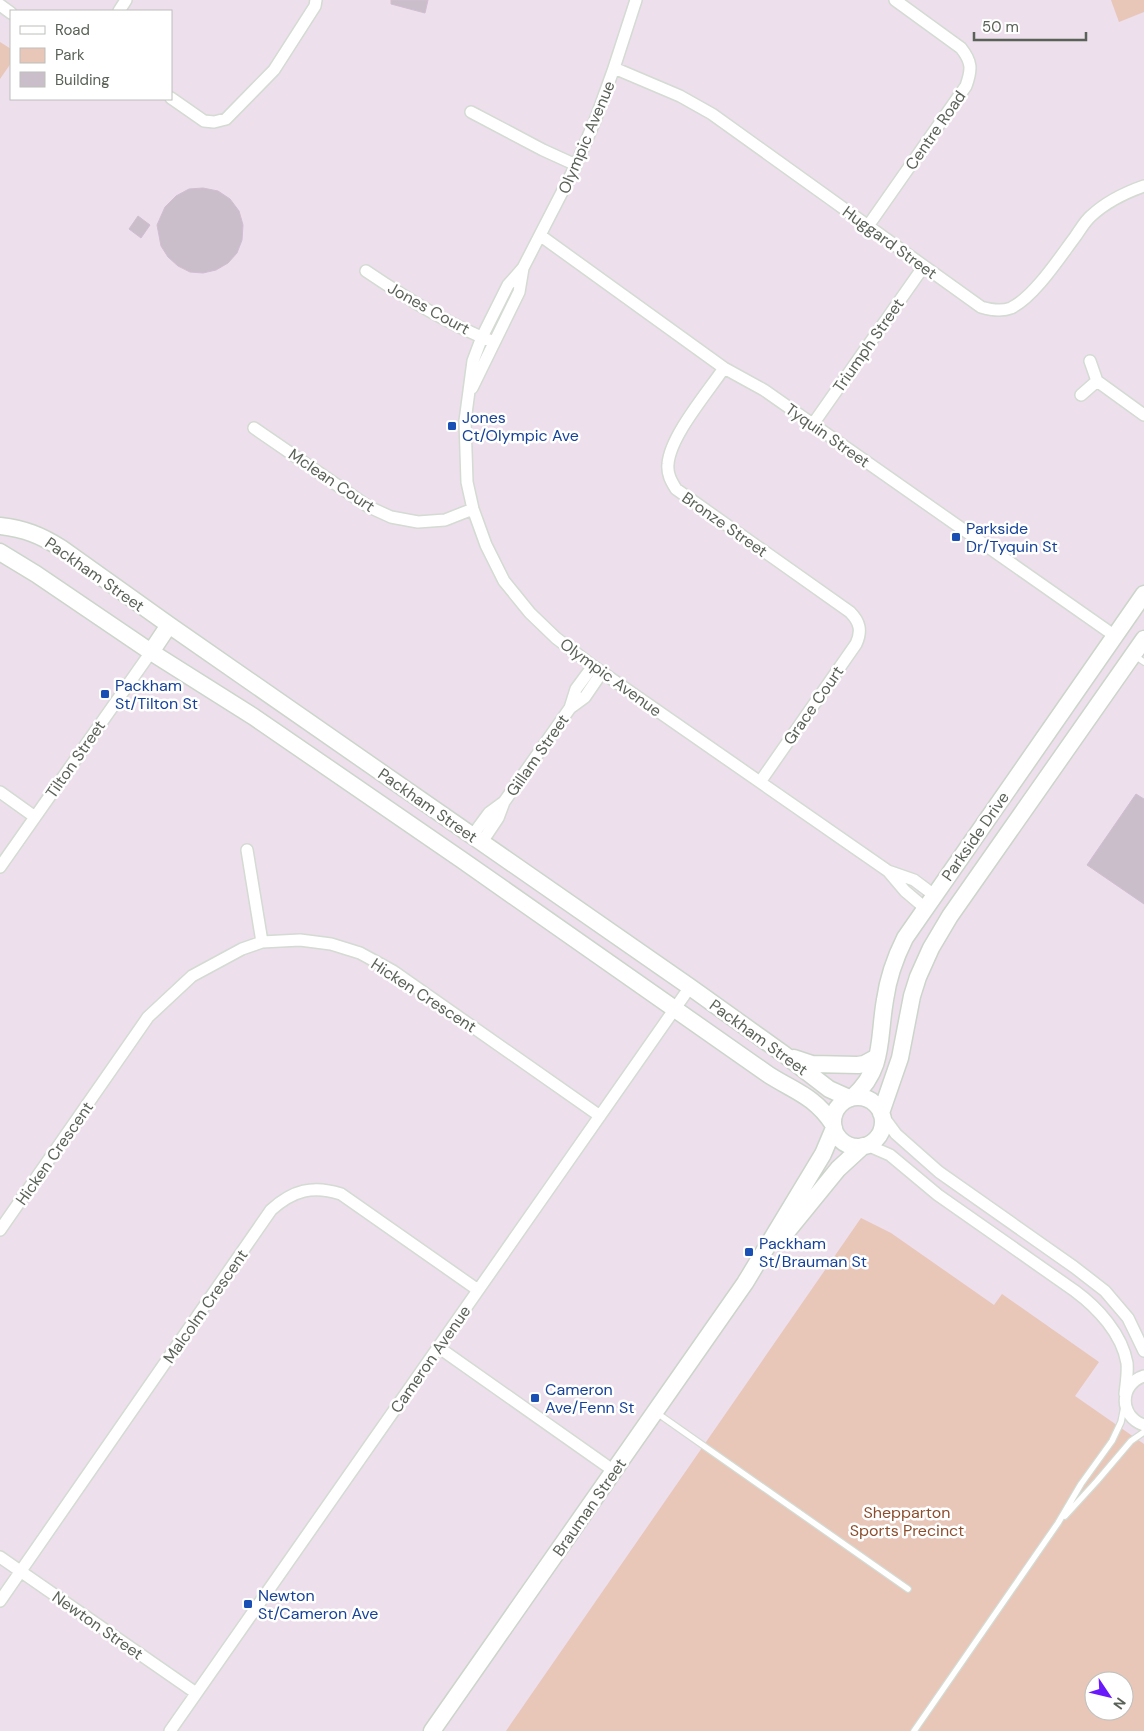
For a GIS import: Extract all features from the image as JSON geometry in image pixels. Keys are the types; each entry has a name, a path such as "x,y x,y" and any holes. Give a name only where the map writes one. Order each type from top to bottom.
{"street":[{"path":"172,99 204,121 214,122 226,119 274,70 315,6 316,0"},
{"name":"Olympic Avenue","path":"636,0 596,118 576,166 523,268 508,285 482,337 473,361 465,421 467,482 473,509 486,545 504,581 530,613 556,638 888,871 905,891 930,901"},
{"name":"Centre Road","path":"868,226 966,86 971,72 969,58 961,48 895,0"},
{"name":"Huggard Street","path":"614,68 680,96 712,114 981,307 994,311 1010,308 1021,301 1055,265 1089,217 1105,204 1123,194 1144,186"},
{"path":"471,112 576,166"},
{"name":"Tyquin Street","path":"540,236 724,368 764,390 1115,636"},
{"name":"Triumph Street","path":"813,424 924,266"},
{"name":"Olympic Avenue","path":"469,395 519,292 523,268"},
{"name":"Jones Court","path":"366,271 446,320 494,342"},
{"path":"1090,360 1097,382 1144,415"},
{"name":"Bronze Street","path":"724,368 679,434 670,451 669,476 676,489 850,612 858,621 859,626"},
{"path":"1081,395 1097,382"},
{"name":"Mclean Court","path":"254,428 369,507 391,517 418,522 445,520 473,509"},
{"name":"Packham Street","path":"0,526 30,531 43,537 690,987 785,1055 824,1086 837,1094 851,1098"},
{"name":"Packham Street","path":"0,552 36,574 151,652 254,717 769,1075 814,1101 834,1126"},
{"name":"Parkside Drive","path":"851,1098 870,1078 877,1057 884,1002 894,962 905,938 1144,594"},
{"path":"151,652 169,625"},
{"name":"Grace Court","path":"760,782 856,644 860,633 859,626"},
{"path":"1115,636 1139,652"},
{"name":"Tilton Street","path":"0,867 151,652"},
{"name":"Parkside Drive","path":"882,1114 900,1058 912,996 931,948 950,916 1139,652"},
{"name":"Gillam Street","path":"477,839 498,818 504,802 570,708 576,689 598,669"},
{"path":"0,792 35,817"},
{"path":"462,860 477,839"},
{"path":"247,850 262,942"},
{"name":"Olympic Avenue","path":"888,871 914,880 930,901"},
{"path":"930,901 950,916"},
{"name":"Hicken Crescent","path":"0,1230 148,1018 192,976 242,949 262,942 300,940 331,944 360,953 393,971 600,1116"},
{"name":"Cameron Avenue","path":"170,1731 690,987"},
{"path":"785,1055 804,1062 822,1065 862,1065 877,1057"},
{"path":"1144,1350 1124,1312 1098,1285 939,1172 896,1134 871,1100 864,1097 851,1098 842,1103 837,1109 834,1116 834,1126 839,1138 845,1143 852,1146 865,1146 892,1157 931,1190 1093,1305 1111,1327 1125,1356 1127,1373 1126,1410 1131,1418 1144,1425"},
{"path":"865,1146 875,1140 881,1131 882,1114"},
{"name":"Brauman Street","path":"798,1210 834,1126"},
{"name":"Brauman Street","path":"432,1731 798,1210 838,1169 865,1146"},
{"name":"Malcolm Crescent","path":"0,1601 272,1210 282,1200 295,1193 316,1189 329,1190 341,1194 478,1290"},
{"path":"438,1347 614,1471"},
{"path":"1125,1398 1131,1384 1144,1376"},
{"name":"Newton Street","path":"0,1557 196,1693"}],"lane":[{"path":"914,1731 1058,1523 1081,1484 1114,1437 1122,1418 1125,1398"},
{"path":"655,1412 908,1589"},
{"path":"1058,1523 1131,1442 1144,1432"}],"green space":[{"path":"1111,0 1144,0 1144,12 1119,22"},
{"path":"0,42 10,48 10,64 0,79"},
{"name":"Shepparton Sports Precinct","path":"861,1218 891,1233 994,1305 1002,1294 1099,1362 1075,1396 1144,1444 1144,1731 506,1731"}],"building":[{"path":"391,0 428,0 425,13 391,4"},
{"path":"203,188 218,191 230,199 239,211 243,225 242,240 237,253 228,263 216,270 203,273 190,272 178,266 168,257 161,246 157,225 165,207 176,196 189,189"},
{"path":"138,216 150,225 141,238 129,229"},
{"path":"1136,794 1144,799 1144,904 1087,865"}],"place":[{"name":"Jones Ct/Olympic Ave","path":"452,426"},
{"name":"Parkside Dr/Tyquin St","path":"956,537"},
{"name":"Packham St/Tilton St","path":"105,694"},
{"name":"Packham St/Brauman St","path":"749,1252"},
{"name":"Cameron Ave/Fenn St","path":"535,1398"},
{"name":"Newton St/Cameron Ave","path":"248,1604"}]}
